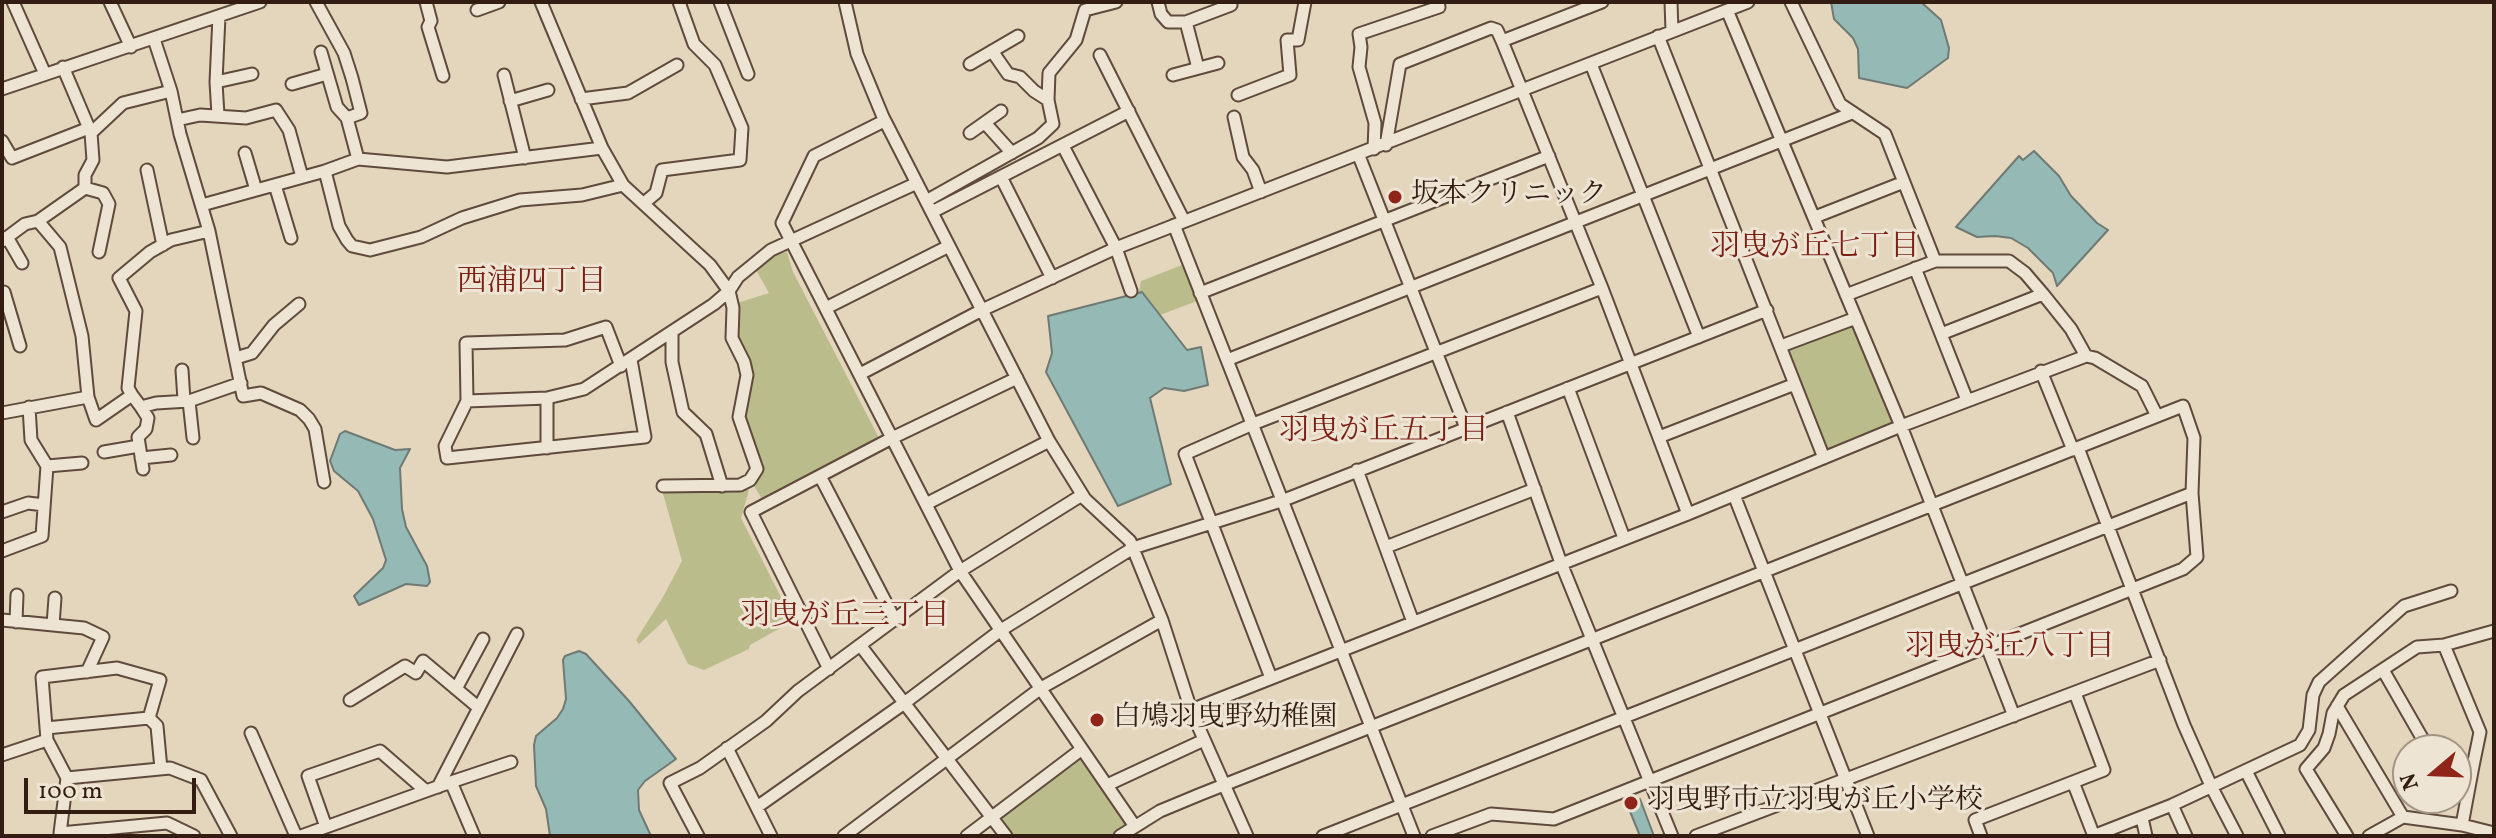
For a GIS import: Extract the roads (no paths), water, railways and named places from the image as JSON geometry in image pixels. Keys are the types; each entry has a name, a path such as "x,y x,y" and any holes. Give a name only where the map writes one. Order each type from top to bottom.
{"street":[{"path":"13,2 45,74"},
{"path":"110,2 131,47"},
{"path":"2,89 154,39 224,10 260,2"},
{"path":"316,2 344,53 352,78 361,113 347,118"},
{"path":"426,2 431,21 428,27 443,76"},
{"path":"477,10 499,2"},
{"path":"541,2 602,148 623,185 710,265 729,291 733,308 732,338 747,375 739,417 757,469 750,480 740,485 663,486"},
{"path":"644,203 656,193 662,170 740,160 742,128 715,65 694,44 679,2"},
{"path":"720,2 748,74"},
{"path":"845,2 857,54 884,121 1049,441 1082,495 1118,528 1133,548 1162,620 1191,710 1247,836"},
{"path":"929,207 1038,138 1053,124 1048,100 1049,73 1076,40 1085,10 1116,2"},
{"path":"1158,2 1161,14 1168,22 1186,22 1231,5"},
{"path":"1238,95 1290,75 1287,40 1298,40 1305,2"},
{"path":"1374,149 1375,123 1359,67 1359,34 1439,7 1438,2"},
{"path":"1502,41 1602,2"},
{"path":"1671,2 1672,31"},
{"path":"860,374 982,310 1116,248 1359,156 1748,2"},
{"path":"1791,2 1840,104 1885,134 1935,261"},
{"path":"218,115 215,73 224,10"},
{"path":"1727,10 1901,426 2014,716"},
{"path":"1186,22 1198,68"},
{"path":"1386,145 1400,64 1491,28 1497,30 1602,288 1688,514"},
{"path":"970,64 1018,36"},
{"path":"1658,36 1824,458"},
{"path":"154,39 209,231 243,396 261,393 300,410 309,419 315,429 324,482"},
{"path":"992,51 1008,74 1020,77 1048,100"},
{"path":"321,52 337,107 347,118 358,159"},
{"path":"1100,55 1129,111 1179,223 1200,293 1414,836"},
{"path":"1173,75 1218,63"},
{"path":"1591,64 1699,337"},
{"path":"581,99 628,93 677,65"},
{"path":"63,67 90,130 93,160 85,175 85,188"},
{"path":"216,82 252,74"},
{"path":"292,84 327,74"},
{"path":"504,75 525,158"},
{"path":"510,101 548,90"},
{"path":"2,141 12,158 90,130 123,103 171,91"},
{"path":"177,120 200,115 246,118 276,110 289,130 302,177"},
{"path":"970,133 1001,111"},
{"path":"929,207 1001,177 1129,111"},
{"path":"1227,360 1852,113"},
{"path":"1234,117 1243,157 1253,170 1261,192"},
{"path":"884,121 814,156 782,223 960,571 1134,825"},
{"path":"985,123 1012,153"},
{"path":"1063,146 1116,248 1131,291"},
{"path":"202,205 358,159 447,167 602,148"},
{"path":"245,153 256,190"},
{"path":"1359,156 1466,428"},
{"path":"1200,293 1549,156"},
{"path":"147,170 163,245"},
{"path":"325,171 339,226 352,246 370,250 409,241 462,218 520,200 582,195 623,185"},
{"path":"1001,177 1052,278"},
{"path":"1815,217 1904,182"},
{"path":"467,401 547,398 584,389 714,304 729,291 738,277 771,250 917,183"},
{"path":"275,185 291,238"},
{"path":"22,263 5,239 25,224 38,221 85,188"},
{"path":"85,188 103,193 109,204 99,252"},
{"path":"38,221 60,247 82,336 88,397 96,420 132,395"},
{"path":"141,458 138,437 146,429 148,418 128,388 136,311 119,278 171,240 209,231"},
{"path":"826,308 949,246"},
{"path":"1846,295 1935,261 2009,261 2025,273 2043,294 2071,329 2086,356"},
{"path":"1915,268 1967,400"},
{"path":"1271,678 1185,454 1253,424 1602,288"},
{"path":"2,293 20,346"},
{"path":"1941,334 2043,294"},
{"path":"236,358 252,353 274,325 299,304"},
{"path":"757,807 1001,630 1133,548 1284,500 1767,310"},
{"path":"1781,346 1856,318"},
{"path":"606,327 626,363 645,437 447,458 445,446 467,401 466,343 565,340 606,327"},
{"path":"672,332 672,362 683,412 706,434 722,486"},
{"path":"1191,710 1688,514 1901,426 2086,356 2095,358 2142,386 2157,416"},
{"path":"182,370 193,438"},
{"path":"2041,371 2212,788 2237,836"},
{"path":"829,669 751,512 892,438 1017,378"},
{"path":"141,407 187,401 241,383"},
{"path":"1659,437 1795,384"},
{"path":"1568,388 1624,538"},
{"path":"2,413 88,397"},
{"path":"547,398 547,448"},
{"path":"1120,836 1160,811 2183,406 2194,438 2192,493 2197,557 2183,569 1554,819 1491,814 1432,836"},
{"path":"2,551 42,536 47,466 31,440 29,407"},
{"path":"1507,412 1561,563 1672,836"},
{"path":"926,504 1049,441"},
{"path":"104,452 141,458 171,455"},
{"path":"47,466 82,463"},
{"path":"1357,470 1413,622"},
{"path":"820,476 895,620"},
{"path":"1386,547 1535,489"},
{"path":"1323,836 2192,493"},
{"path":"698,836 670,783 700,768 766,721 798,691 960,571 1082,495"},
{"path":"1734,495 1846,778 1865,835"},
{"path":"2,512 28,503 44,505"},
{"path":"2073,782 2094,836 2212,788 2300,745 2309,730 2313,695 2319,682 2404,606 2451,591"},
{"path":"16,622 17,595"},
{"path":"53,625 55,598"},
{"path":"2,620 84,628 103,637 87,672"},
{"path":"844,836 1041,688 1162,620"},
{"path":"2347,836 2306,769 2324,748 2337,706 2344,695 2417,647 2444,645 2494,631"},
{"path":"438,787 517,634"},
{"path":"456,689 483,639"},
{"path":"860,645 1006,836"},
{"path":"2444,645 2480,732 2462,825"},
{"path":"1696,836 1724,831 1846,778 2160,660"},
{"path":"350,700 405,666 416,673 423,661 479,708"},
{"path":"149,718 160,680 117,668 42,677 47,734 67,778 60,833 167,823 194,836"},
{"path":"2383,670 2420,734"},
{"path":"1981,836 1975,820 2104,770 2075,693"},
{"path":"2337,706 2403,817"},
{"path":"2,755 47,734 149,718"},
{"path":"149,718 157,726 161,769"},
{"path":"251,733 298,836 511,762"},
{"path":"1107,785 1204,740"},
{"path":"727,748 771,836"},
{"path":"967,836 1082,749"},
{"path":"326,827 308,776 380,751 426,791"},
{"path":"67,778 170,768 201,780 231,836"},
{"path":"2246,771 2279,836"},
{"path":"451,782 472,836"},
{"path":"2172,805 2186,836"},
{"path":"2369,836 2403,817 2494,833"},
{"path":"2142,818 2146,836"}],"water":[{"path":"1831,2 1921,2 1941,20 1949,48 1948,58 1907,88 1859,78 1858,49 1853,38 1834,19"},
{"path":"2034,151 2059,176 2071,196 2108,230 2057,286 2053,273 2028,248 2011,238 1977,237 1956,227 2019,156 2023,160"},
{"path":"1142,292 1187,350 1201,347 1208,385 1184,391 1164,388 1150,398 1171,484 1118,506 1046,372 1052,353 1048,316"},
{"path":"345,431 395,450 410,449 400,468 402,509 406,527 427,566 430,582 427,586 406,584 359,605 354,596 383,568 386,560 373,519 358,491 334,471 330,461 340,434"},
{"path":"579,651 586,654 629,701 676,759 645,781 638,790 639,810 651,836 550,836 546,809 536,786 534,745 536,736 563,709 566,699 563,660 565,656"},
{"path":"1640,799 1654,836 1640,836 1627,804"}],"place":[{"name":"坂本クリニック","path":"1395,197"},
{"name":"白鳩羽曳野幼稚園","path":"1097,720"},
{"name":"羽曳野市立羽曳が丘小学校","path":"1631,803"}],"district":[{"name":"羽曳が丘七丁目","path":"1815,249"},
{"name":"西浦四丁目","path":"532,284"},
{"name":"羽曳が丘五丁目","path":"1384,433"},
{"name":"羽曳が丘三丁目","path":"845,618"},
{"name":"羽曳が丘八丁目","path":"2010,649"}]}
